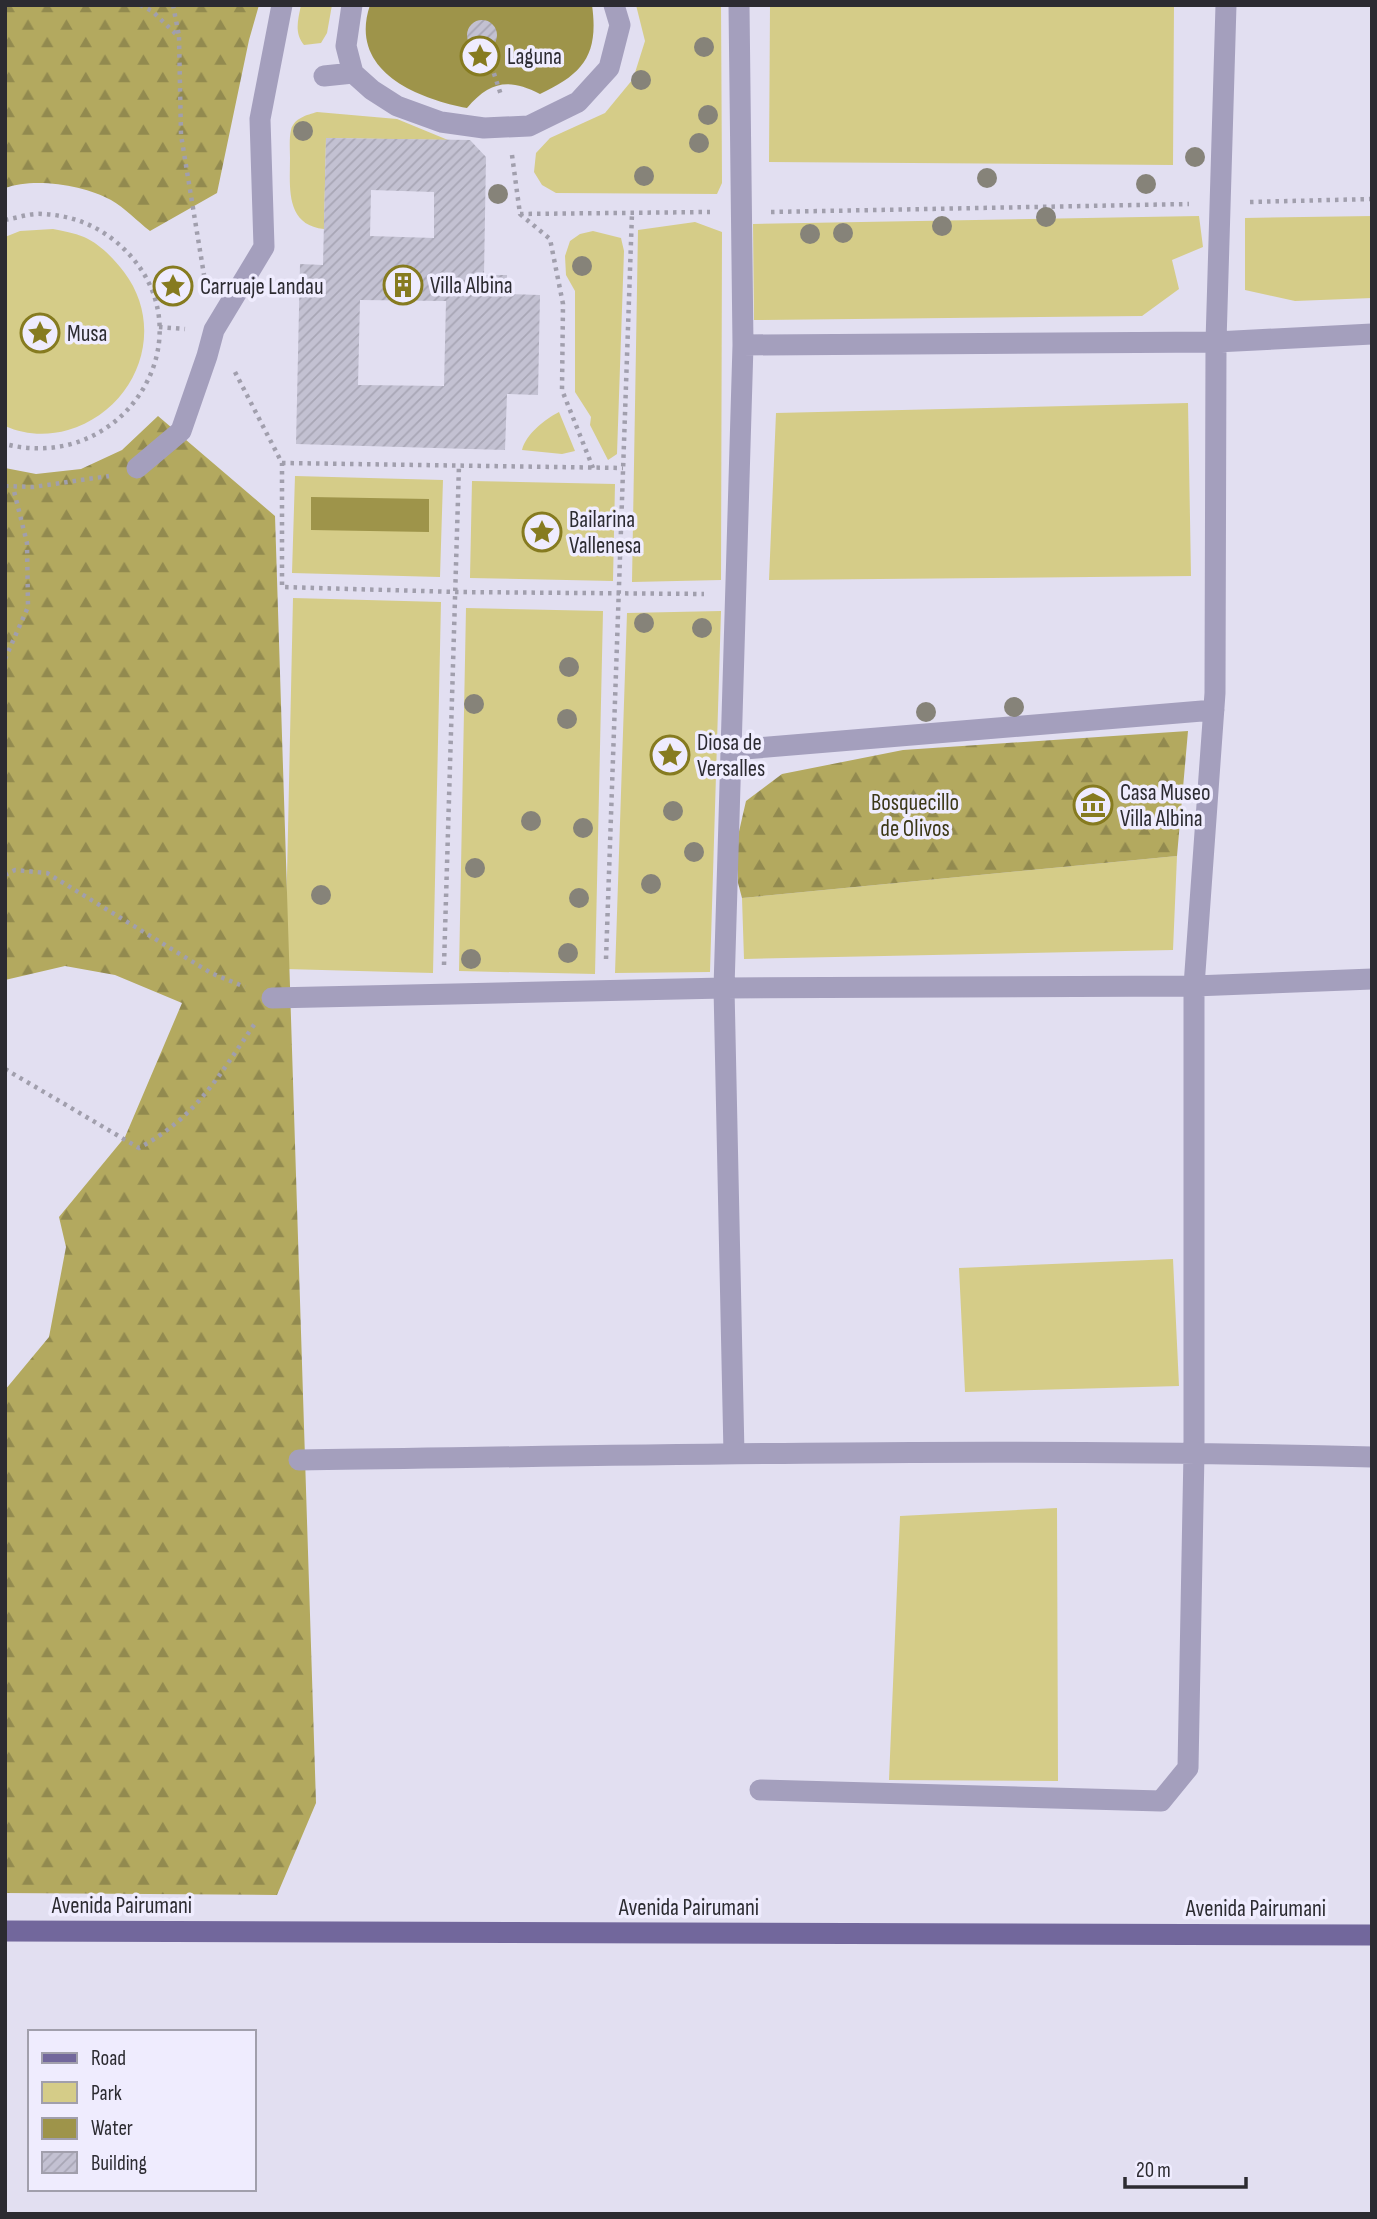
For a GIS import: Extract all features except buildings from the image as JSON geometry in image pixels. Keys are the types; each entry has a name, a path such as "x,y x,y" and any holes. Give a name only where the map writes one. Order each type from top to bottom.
{"main road":[{"name":"Avenida Pairumani","path":"5,1931 1372,1935"}],"lane":[{"path":"137,468 181,431 214,330 264,247 260,119 282,5"},
{"path":"352,5 346,46 353,73 372,90 397,106 441,121 484,128 529,126 578,102 609,68 620,25 614,5"},
{"path":"734,1454 724,988 743,345 739,5"},
{"path":"760,1790 1161,1801 1188,1768 1194,1452 1194,986 1214,710 1216,342 1226,5"},
{"path":"324,76 353,73"},
{"path":"743,345 1216,342 1372,334"},
{"path":"732,750 1214,710"},
{"path":"272,998 724,988 1194,986 1372,979"},
{"path":"299,1460 734,1454 1194,1452 1372,1457"}],"path":[{"path":"140,5 152,10 179,37"},
{"path":"173,5 179,37 181,135 214,330 282,463 282,587 619,595 737,594"},
{"path":"486,49 509,127 520,214 550,239 563,304 562,390 593,468"},
{"path":"520,214 1372,199"},
{"path":"5,220 40,213 76,218 108,234 135,259 153,291 159,327 155,364 139,398 113,425 81,443 44,450 5,444"},
{"path":"605,991 632,213"},
{"path":"282,463 623,468"},
{"path":"443,994 459,465"},
{"path":"5,486 33,487 97,479 137,468"},
{"path":"5,659 28,607 27,544 13,487"},
{"path":"5,875 15,870 47,873 211,973 272,998 205,1097 166,1134 139,1148 5,1069"}],"green space":[{"path":"5,5 259,5 249,40 217,193 150,231 116,203 88,190 44,183 5,188"},
{"path":"301,5 332,5 327,33 321,43 304,45 301,40 298,26"},
{"path":"636,5 721,5 722,183 717,194 556,193 542,185 534,172 536,153 550,138 605,113 633,79 645,41"},
{"path":"770,5 1174,5 1173,165 769,162"},
{"path":"317,112 397,119 448,140 326,138 324,229 311,226 302,220 292,203 290,192 291,130 298,120"},
{"path":"1199,216 1203,247 1172,260 1179,289 1142,316 754,320 753,224"},
{"path":"1372,216 1372,298 1295,301 1245,290 1245,218"},
{"path":"695,222 722,232 721,580 632,582 638,230"},
{"path":"53,229 90,240 106,252 124,272 137,295 143,318 144,342 138,365 127,387 112,405 92,420 68,430 36,434 5,426 5,237 20,231"},
{"path":"593,231 621,238 624,251 617,454 608,460 590,425 591,417 575,392 575,291 566,275 565,256 570,241 580,234"},
{"path":"1188,403 1191,576 769,580 776,413"},
{"path":"559,412 575,451 562,454 522,450 537,428"},
{"path":"158,416 275,516 316,1803 277,1895 5,1893 5,1390 49,1337 66,1247 59,1217 125,1137 182,1003 115,975 65,966 5,980 5,468 36,474 81,469 122,450"},
{"path":"295,476 443,480 440,577 292,573"},
{"path":"472,481 615,484 613,581 470,578"},
{"path":"293,598 441,602 433,973 285,969"},
{"path":"466,608 603,611 595,974 459,971"},
{"path":"721,611 710,972 615,973 627,613"},
{"name":"Bosquecillo de Olivos","path":"1188,731 1177,856 742,898 738,883 738,836 746,801 782,774 903,750"},
{"path":"1177,856 1173,950 744,959 742,898"},
{"path":"1173,1259 1179,1386 965,1392 959,1268"},
{"path":"1057,1508 1058,1781 889,1780 900,1516"}],"water":[{"name":"Laguna","path":"370,5 592,5 593,37 585,61 567,79 555,86 540,94 509,84 492,87 467,108 427,97 408,88 377,64 369,47 366,28"},
{"path":"311,497 429,499 429,532 311,530"}],"place":[{"name":"Laguna","path":"480,56"},
{"name":"Villa Albina","path":"403,285"},
{"name":"Carruaje Landau","path":"173,286"},
{"name":"Musa","path":"40,333"},
{"name":"Bailarina Vallenesa","path":"542,532"},
{"name":"Diosa de Versalles","path":"670,755"},
{"name":"Casa Museo Villa Albina","path":"1093,805"}]}
